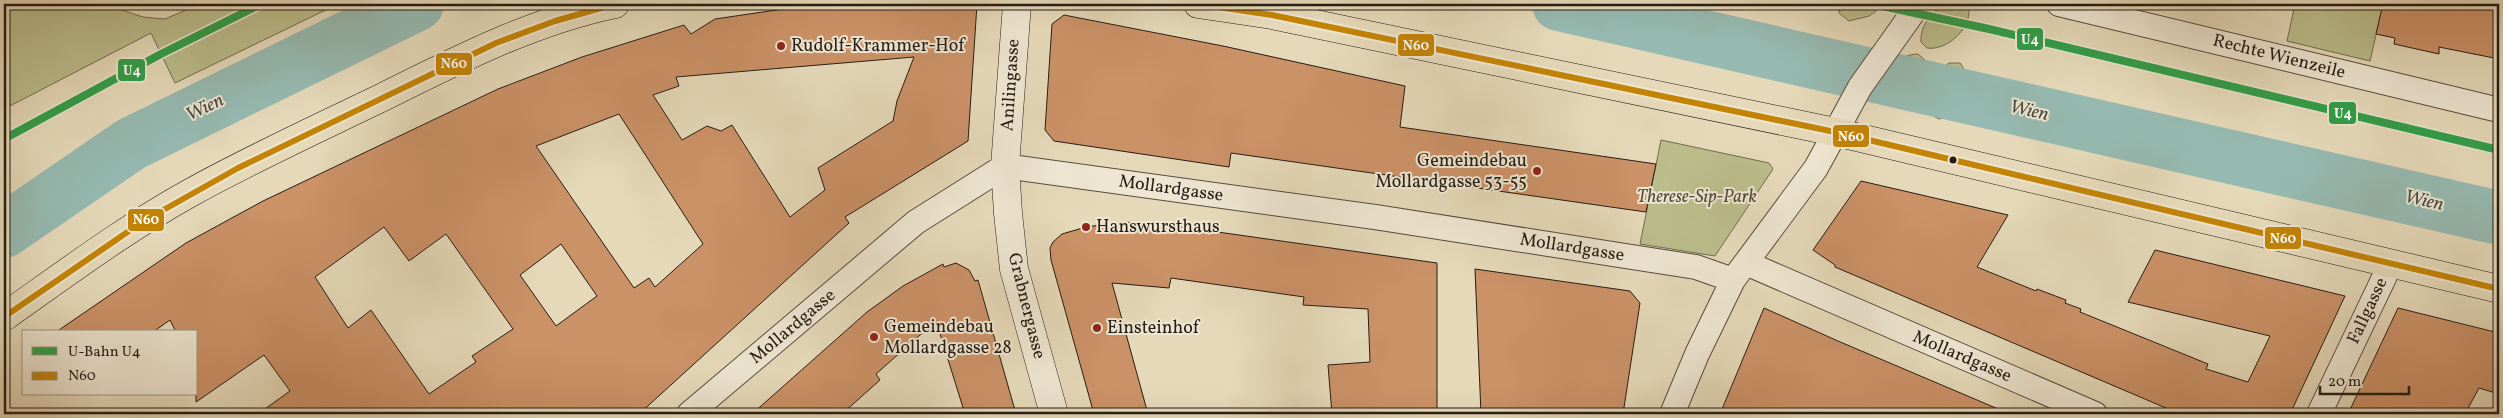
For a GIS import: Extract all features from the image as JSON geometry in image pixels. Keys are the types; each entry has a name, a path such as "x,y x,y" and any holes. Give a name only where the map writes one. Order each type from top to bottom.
{"main road":[{"path":"4,317 141,222 243,166 452,63 548,23 591,9 615,4"},
{"path":"1198,4 1272,15 1841,122 2390,263 2499,289"}],"street":[{"name":"Anilingasse","path":"1005,166 1017,4"},
{"path":"1672,414 1697,354 1739,272 1816,168 1860,87 1919,4"},
{"name":"Rechte Wienzeile","path":"2059,4 2499,110"},
{"name":"Mollardgasse","path":"690,414 916,222 1005,166 1385,219 1739,272 2095,414"},
{"name":"Grabnergasse","path":"1005,166 1014,269 1054,414"},
{"name":"Fallgasse","path":"2319,414 2390,263"}],"green space":[{"path":"19,4 104,4 143,17 165,19 200,4 338,4 175,83 151,33 4,109 4,14"},
{"path":"1840,4 1886,4 1869,16 1849,21 1839,13"},
{"path":"1945,4 1964,4 1969,10 1966,24 1956,37 1949,42 1935,48 1927,48 1921,42 1924,25 1935,11"},
{"path":"2295,4 2383,4 2370,61 2287,41"},
{"path":"1918,54 1926,61 1926,65 1918,85 1909,95 1898,101 1883,102 1879,92 1882,78 1886,72 1904,57"},
{"path":"1949,63 1960,63 1966,78 1965,87 1959,104 1947,116 1939,119 1932,114 1927,100 1932,82"},
{"name":"Therese-Sip-Park","path":"1661,140 1769,163 1773,169 1715,256 1640,244"}],"building":[{"path":"855,4 977,4 968,141 845,217 849,223 639,414 258,414 290,391 264,355 196,402 196,396 198,396 198,330 175,330 170,320 156,330 59,330 186,243 263,201 498,89 582,57 684,25 691,34 715,19 797,7","holes":["914,57 897,101 893,121 818,168 825,190 790,217 732,125 721,131 707,126 682,140 653,95 679,86 676,77","619,114 703,244 655,287 649,278 634,288 536,146","384,227 409,261 446,234 513,329 472,356 476,362 429,394 371,310 348,328 315,277","561,244 597,296 556,326 520,275"]},
{"path":"2383,4 2499,4 2499,59 2439,47 2439,54 2394,44 2395,38 2376,34"},
{"path":"1064,15 1223,46 1405,86 1400,127 1656,164 1646,212 1231,153 1229,167 1054,141 1045,130 1052,24"},
{"path":"1861,181 2008,215 1977,267 2036,291 2037,289 2066,300 2065,303 2081,309 2080,312 2208,364 2206,369 2248,382 2270,336 2128,302 2155,250 2345,296 2290,414 2180,414 1835,267 1835,265 1813,250"},
{"name":"Einsteinhof","path":"1122,222 1161,224 1437,263 1437,414 1332,414 1328,365 1370,362 1368,309 1303,305 1304,297 1171,278 1169,288 1112,283 1148,414 1094,414 1051,260 1050,248 1053,242 1062,234 1086,227"},
{"name":"Gemeindebau Mollardgasse 28","path":"956,263 969,270 975,281 978,280 1016,414 965,414 936,321 876,374 880,380 842,414 752,414 867,312 903,286 943,264 944,267"},
{"path":"1475,269 1630,291 1640,303 1623,414 1481,414"},
{"path":"1764,308 1838,341 2010,414 1720,414"},
{"path":"2398,308 2499,333 2499,394 2479,388 2465,414 2348,414"}],"waterway":[{"name":"Wien","path":"4,231 131,144 417,4"},
{"name":"Wien","path":"1559,4 2499,218"}],"metro line":[{"name":"U4","path":"4,139 161,54 261,4"},
{"name":"U4","path":"1873,4 1989,29 2499,150"}],"transit line":[{"name":"N60","path":"4,317 142,222 238,168 496,43 555,21 615,4"},
{"name":"N60","path":"1198,4 1272,15 1835,132 2499,289"}],"place":[{"name":"Rudolf-Krammer-Hof","path":"781,46"},
{"name":"Gemeindebau Mollardgasse 53-55","path":"1537,171"},
{"name":"Hanswursthaus","path":"1086,227"},
{"name":"Einsteinhof","path":"1097,328"},
{"name":"Gemeindebau Mollardgasse 28","path":"874,337"}]}
